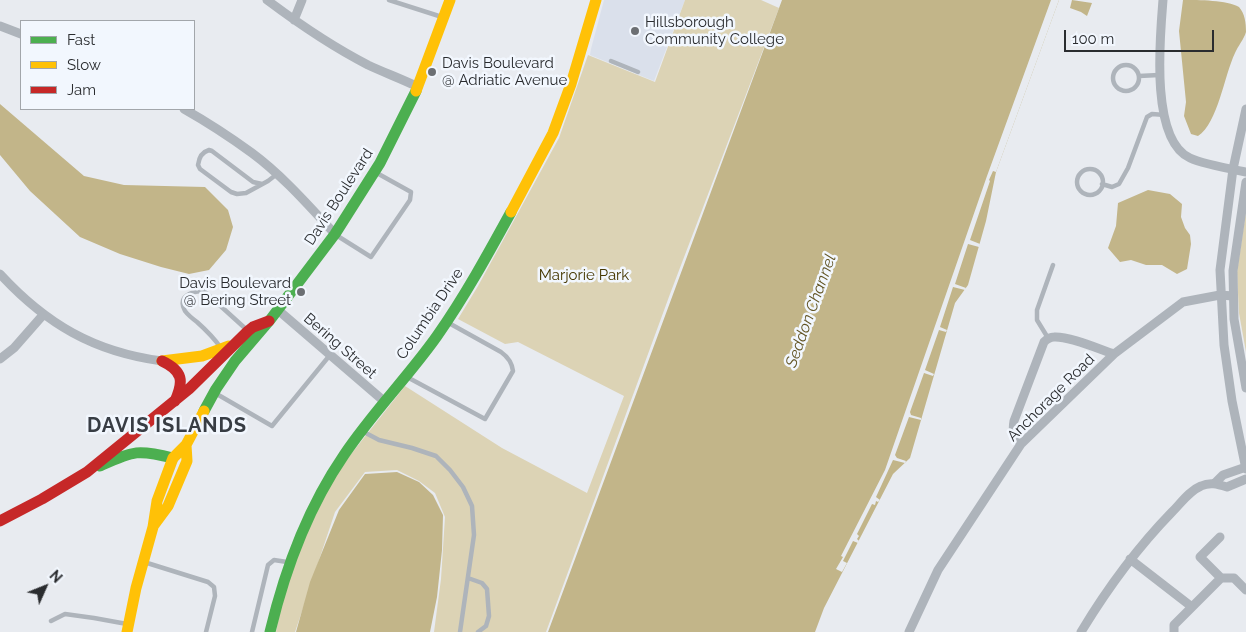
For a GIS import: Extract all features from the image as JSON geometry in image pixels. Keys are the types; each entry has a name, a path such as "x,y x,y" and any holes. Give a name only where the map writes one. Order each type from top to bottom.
{"street":[{"path":"267,0 294,20 368,65 418,86"},
{"path":"294,20 302,0"},
{"name":"Davis Boulevard","path":"252,334 253,327 270,320 278,310 335,234 375,172 418,86 450,0"},
{"name":"Columbia Drive","path":"270,632 278,594 294,545 330,475 361,430 406,376 447,322 507,222 552,134 578,62 596,0"},
{"path":"1163,0 1159,75 1165,115 1170,135 1176,148 1190,158 1246,172"},
{"path":"0,26 20,34"},
{"path":"186,110 223,132 253,154 277,174 335,234"},
{"path":"1215,483 1223,475 1246,468 1232,401 1224,345 1220,270 1233,169 1246,111"},
{"path":"1246,182 1233,271 1239,350 1246,388"},
{"path":"0,274 43,315 72,332 110,350 130,356 162,361 193,358 224,351"},
{"name":"Anchorage Road","path":"909,632 938,570 1021,444 1114,354 1183,302 1220,295 1234,296"},
{"name":"Bering Street","path":"278,310 385,402"},
{"path":"0,359 14,348 43,315"},
{"path":"87,472 202,378 224,351 252,334"},
{"path":"128,628 143,561 153,527 156,501 173,458 186,445 215,391 252,334"},
{"path":"1021,444 1012,430 1014,421 1044,342 1048,338 1055,336 1065,338 1114,354"},
{"path":"162,361 171,365 178,371 180,376 180,388 174,402"},
{"path":"153,527 168,506 187,461 186,445"},
{"path":"0,521 87,472 120,457 144,452 173,458"},
{"path":"1081,632 1130,559 1190,494 1202,485 1215,483 1227,487 1246,479"},
{"path":"1220,537 1200,557 1221,578 1234,578 1246,590"},
{"path":"1130,559 1192,607"},
{"path":"1174,632 1174,625 1221,578"}],"lane":[{"path":"389,0 444,18"},
{"path":"611,61 638,72"},
{"path":"1123,66 1131,66 1139,76 1138,84 1132,90 1123,91 1114,82 1114,74 1123,66"},
{"path":"1139,76 1159,75"},
{"path":"1102,184 1112,187 1120,184 1147,117 1152,114 1165,115"},
{"path":"262,184 253,182 212,151 207,150 199,158 199,167 234,193 246,193 268,181 277,174"},
{"path":"1094,170 1100,176 1102,184 1099,191 1088,195 1078,188 1077,180 1081,173 1094,170"},
{"path":"335,234 371,257 410,200 411,192 375,172"},
{"path":"1048,338 1038,320 1037,310 1053,265"},
{"path":"235,361 186,311 184,300 188,294 204,291 252,334"},
{"path":"406,376 485,419 513,371 512,365 508,357 501,352 447,322"},
{"path":"215,391 272,426 330,355"},
{"path":"361,430 379,440 436,456 463,486 472,506 474,535 460,632"},
{"path":"252,632 268,565 274,560 289,562"},
{"path":"143,561 208,582 214,588 215,596 206,632"},
{"path":"468,578 482,583 487,589 489,616 486,626 478,632"},
{"path":"51,621 65,614 94,618 128,628"}],"shaded area":[{"name":"Hillsborough Community College","path":"604,0 685,0 654,81 590,55"}],"green space":[{"name":"Marjorie Park","path":"685,0 761,0 779,8 670,294 546,632 434,632 441,579 445,517 435,493 419,481 397,470 365,472 335,512 295,632 276,632 283,596 299,549 333,477 405,386 502,448 587,493 624,396 518,342 505,344 458,319 559,138 588,55 655,82"},
{"path":"1246,211 1246,352 1239,313 1237,272"}],"water":[{"name":"Seddon Channel","path":"782,0 1059,0 996,172 986,221 968,285 955,303 910,458 893,474 824,608 815,632 548,632"},
{"path":"1072,0 1092,3 1087,16 1070,8"},
{"path":"1183,0 1213,1 1234,5 1241,10 1246,25 1245,35 1236,50 1216,110 1205,130 1198,136 1191,134 1184,116 1186,102 1179,31"},
{"path":"0,104 84,176 124,185 205,187 228,210 233,227 226,250 209,270 189,274 120,254 80,237 30,191 0,155"},
{"path":"1148,190 1170,194 1182,204 1181,217 1190,235 1191,244 1187,269 1177,274 1162,265 1146,265 1131,260 1120,262 1108,248 1116,226 1118,203"},
{"path":"397,472 419,482 433,495 443,515 442,550 437,597 430,632 296,632 310,582 339,510 365,474"}],"pier":[{"path":"1051,0 1059,0 996,172 993,171 989,180 970,240 980,244 979,247 968,244 955,284 966,288 965,290 953,287 940,327 947,330 946,332 939,330 925,370 934,374 933,376 924,373 910,412 911,415 921,418 921,420 909,417 895,455 897,458 906,461 905,463 893,460 876,497 880,500 876,501 875,505 872,504 857,534 859,536 857,539 858,543 853,541 843,561 847,563 842,572 836,569 885,470 987,176"}],"traffic: fast":[{"path":"204,411 235,361 270,320 335,234 380,163 416,91"},
{"path":"270,632 290,563 308,518 331,476 366,424 437,336 467,290 511,212"},
{"path":"100,466 136,453 151,453 173,458"}],"traffic: slow":[{"path":"416,91 450,0"},
{"path":"511,212 553,133 571,84 596,0"},
{"path":"162,361 202,356 229,346"},
{"path":"127,632 136,588 153,527 157,501 173,458 186,445 204,411"},
{"path":"154,525 168,506 187,461 186,445"}],"traffic: jam":[{"path":"0,521 87,472 189,389 248,331 269,321"},
{"path":"162,361 174,369 180,377 180,388 175,401"}],"place":[{"name":"Hillsborough Community College","path":"635,31"},
{"name":"Davis Boulevard @ Adriatic Avenue","path":"432,72"},
{"name":"Davis Boulevard @ Bering Street","path":"301,292"}],"district":[{"name":"DAVIS ISLANDS","path":"167,426"}]}
